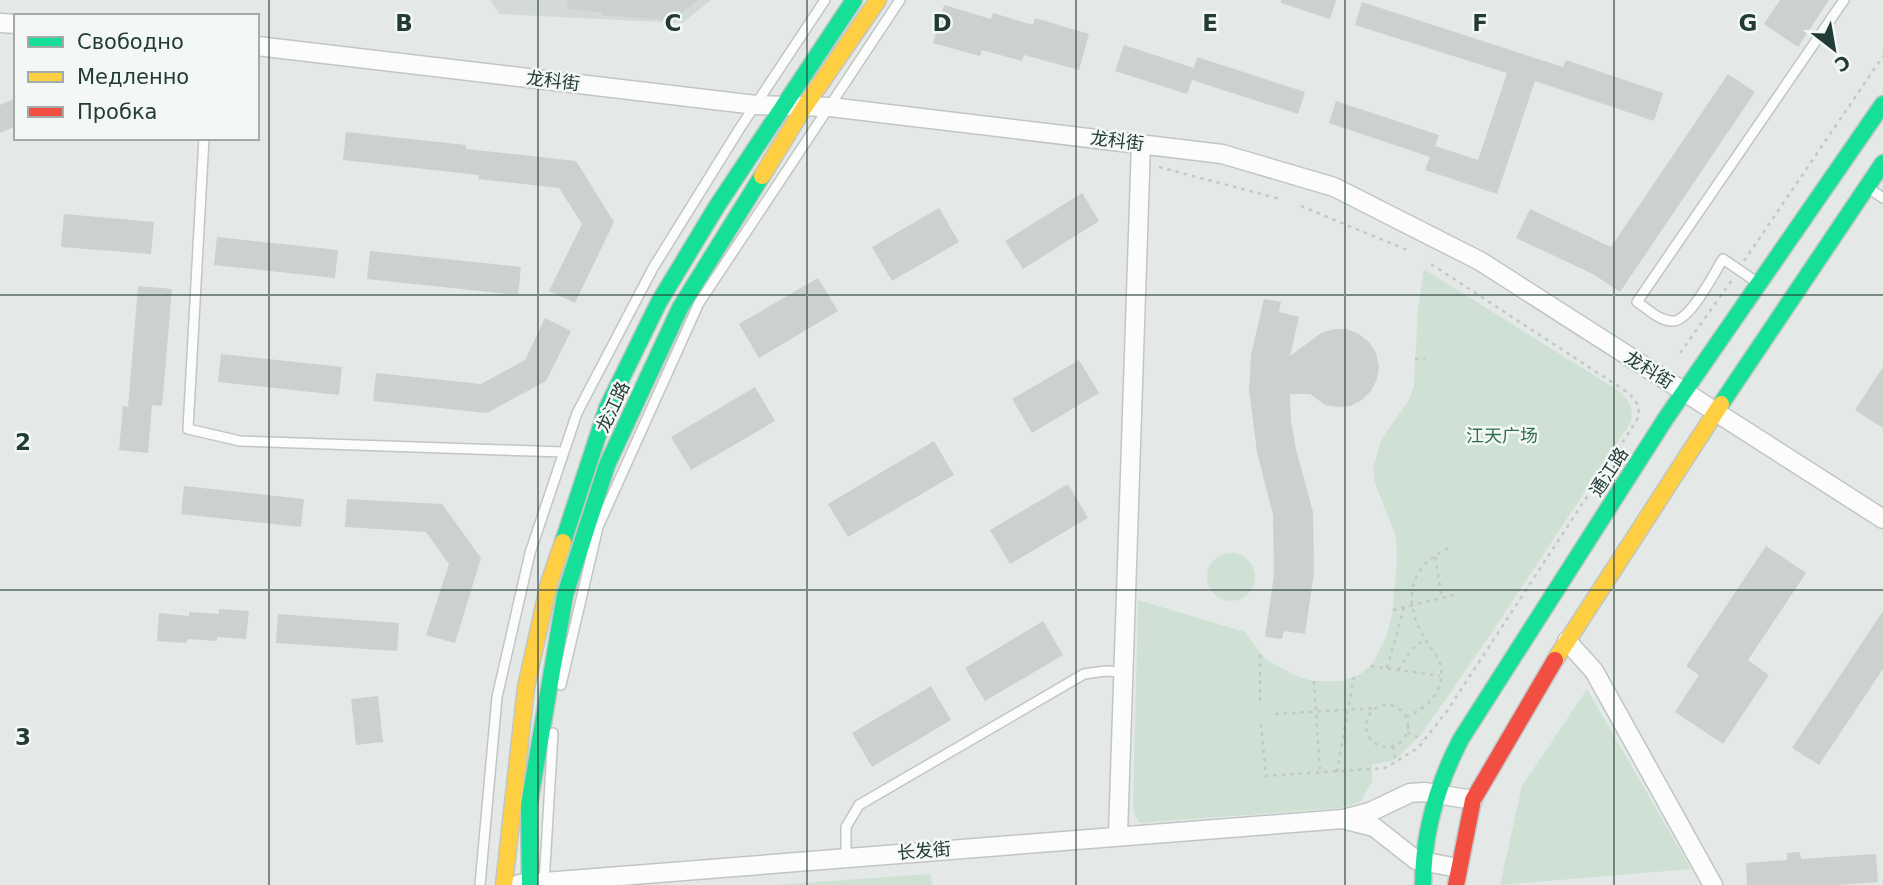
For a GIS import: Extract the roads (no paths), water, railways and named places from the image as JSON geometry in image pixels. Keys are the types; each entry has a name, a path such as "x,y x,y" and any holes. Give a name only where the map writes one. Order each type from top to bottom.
{"street":[{"name":"龙江路","path":"505,885 526,687 557,556 607,408 659,302 717,206 854,0"},
{"name":"龙江路","path":"537,884 529,806 565,595 607,465 680,308 805,106 878,0"},
{"name":"龙科街","path":"259,46 755,105 830,107 1222,154 1334,187 1480,261 1883,519"},
{"name":"通江路","path":"1423,885 1428,828 1438,794 1461,739 1685,392 1883,104"},
{"path":"1118,835 1141,144"},
{"path":"1457,876 1473,800 1567,640 1883,163"},
{"path":"1567,640 1594,671 1713,885"},
{"name":"长发街","path":"505,885 1343,819 1370,812 1410,793 1425,792 1473,800"},
{"name":"长发街","path":"1343,819 1374,827 1416,860 1457,876"}],"lane":[{"path":"480,885 497,697 530,553 577,413 653,268 755,105 825,0"},
{"path":"560,690 598,527 699,303 900,0"},
{"path":"1759,284 1723,259 1682,319 1674,322 1661,318 1637,302 1844,0"},
{"path":"204,140 188,429 240,441 563,452"},
{"path":"1866,187 1883,198"},
{"path":"846,857 846,827 859,805 1084,674 1124,672"},
{"path":"537,884 557,704"}],"park label":[{"name":"江天广场","path":"1502,436"}]}
